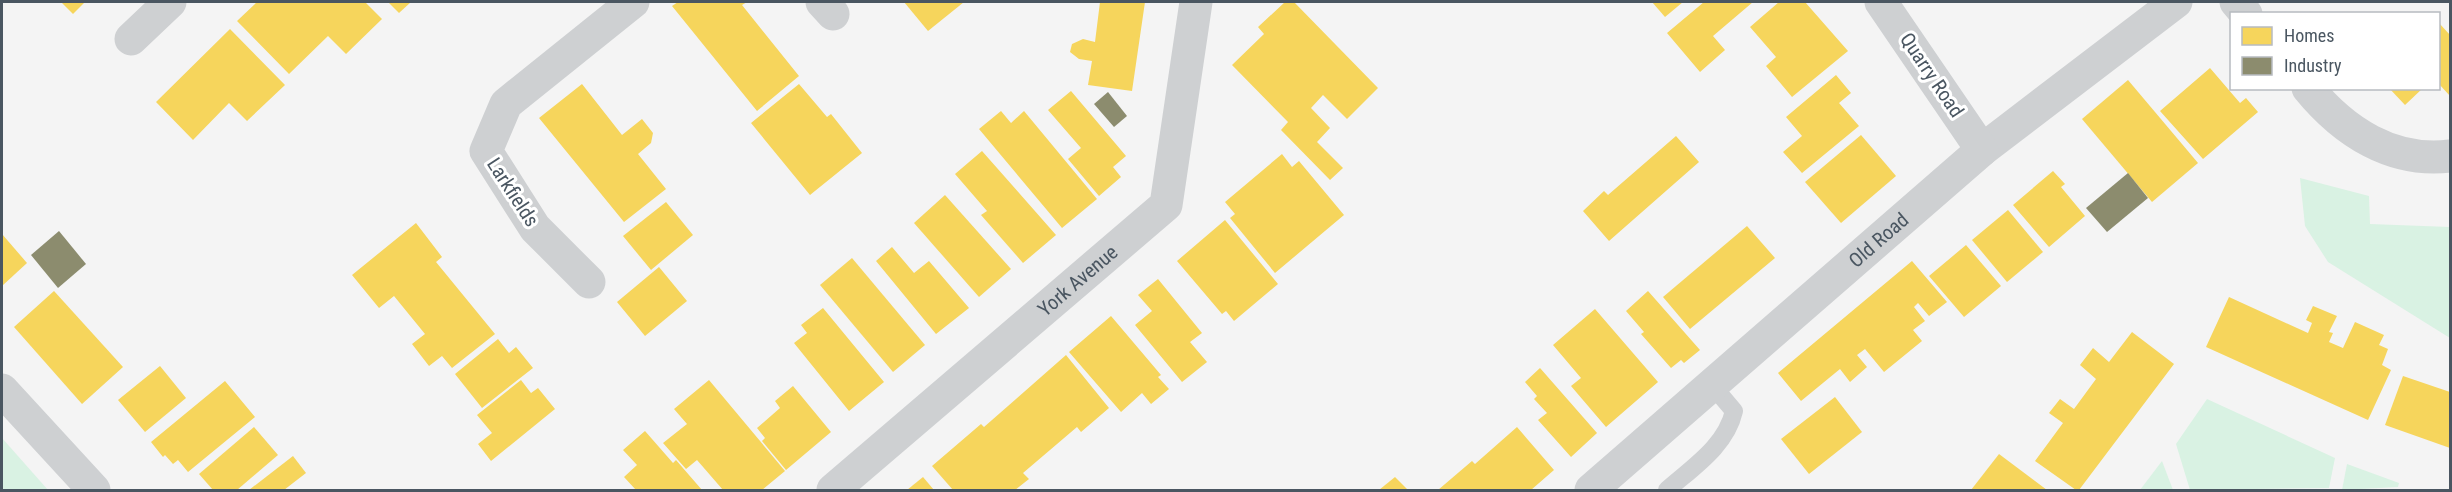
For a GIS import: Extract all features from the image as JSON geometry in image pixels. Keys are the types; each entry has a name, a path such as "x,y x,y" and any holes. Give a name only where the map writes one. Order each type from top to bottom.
{"street":[{"path":"131,39 170,2"},
{"name":"Larkfields","path":"589,282 535,228 486,151 506,104 633,2"},
{"name":"York Avenue","path":"833,490 1166,205 1196,2"},
{"name":"Quarry Road","path":"1881,2 1982,150"},
{"name":"Old Road","path":"1592,490 1982,150 2176,2"},
{"path":"2310,90 2329,113 2370,142 2394,152 2430,158 2451,156"},
{"path":"2,390 94,490"}],"lane":[{"path":"1667,490 1713,450 1730,429 1734,411 1712,385"}],"green space":[{"path":"2300,178 2369,196 2370,224 2450,227 2450,338 2328,262 2305,226"},
{"path":"2207,399 2335,458 2329,488 2190,490 2176,444"},
{"path":"2,438 48,490 2,490"},
{"path":"2162,461 2173,490 2140,490"},
{"path":"2347,464 2399,483 2398,487 2342,490"}],"building: Homes":[{"path":"61,2 85,2 73,14"},
{"path":"257,2 365,2 382,19 346,54 328,36 289,74 237,21"},
{"path":"388,2 411,2 399,13"},
{"path":"678,2 747,2 742,5 799,76 757,111 672,6"},
{"path":"904,2 964,2 928,31"},
{"path":"1100,2 1145,2 1132,91 1088,85 1092,61 1079,59 1070,52 1072,44 1083,39 1095,42"},
{"path":"1285,2 1294,2 1378,88 1347,119 1323,95 1311,108 1330,128 1317,142 1343,168 1330,180 1281,130 1288,122 1232,65 1264,34 1258,27"},
{"path":"1652,2 1683,2 1665,17"},
{"path":"1704,2 1753,2 1713,36 1725,50 1700,72 1667,33"},
{"path":"1779,2 1805,2 1848,51 1792,97 1766,66 1776,57 1750,27"},
{"path":"2440,24 2450,35 2450,96 2440,85"},
{"path":"230,29 285,85 247,121 229,103 193,140 156,102"},
{"path":"2210,68 2240,103 2246,98 2258,112 2203,159 2160,111"},
{"path":"1836,75 1851,93 1839,103 1859,126 1802,173 1783,152 1802,136 1786,117"},
{"path":"2128,80 2198,163 2152,202 2082,119"},
{"path":"582,84 622,135 642,119 653,133 651,143 638,154 666,189 624,222 539,118"},
{"path":"799,84 827,117 831,114 862,153 810,195 751,123"},
{"path":"2391,90 2421,90 2405,105"},
{"path":"1071,91 1126,156 1113,167 1121,177 1099,196 1068,159 1081,148 1048,110"},
{"path":"1001,111 1011,123 1024,111 1097,199 1062,228 979,129"},
{"path":"1861,135 1896,176 1841,223 1805,182"},
{"path":"1676,136 1699,162 1609,241 1583,211 1604,191 1608,195"},
{"path":"982,151 1056,235 1023,263 981,215 987,211 955,174"},
{"path":"1282,154 1292,167 1299,161 1344,215 1275,273 1230,218 1235,214 1225,202"},
{"path":"2053,171 2065,184 2061,187 2085,216 2049,247 2013,205"},
{"path":"945,195 1011,269 979,297 914,223"},
{"path":"666,202 693,235 651,270 623,236"},
{"path":"2008,210 2043,252 2007,282 1972,240"},
{"path":"1225,220 1278,284 1234,321 1226,311 1222,314 1177,261"},
{"path":"416,223 442,257 436,262 495,334 452,368 442,356 429,366 412,344 425,334 394,296 379,308 352,275"},
{"path":"1747,226 1775,258 1690,329 1663,297"},
{"path":"2,234 27,263 2,286"},
{"path":"1966,245 2001,286 1964,317 1929,276"},
{"path":"892,247 914,273 929,261 969,308 936,334 876,261"},
{"path":"852,258 925,345 893,372 820,285"},
{"path":"1912,261 1947,302 1929,316 1918,303 1914,307 1925,321 1913,330 1922,341 1884,372 1865,349 1857,355 1867,367 1850,382 1840,369 1801,401 1778,373"},
{"path":"659,267 687,301 645,336 617,302"},
{"path":"1158,279 1202,333 1190,342 1207,362 1182,382 1135,325 1152,311 1138,295"},
{"path":"54,291 123,367 82,404 14,327"},
{"path":"1648,291 1700,350 1684,363 1681,360 1671,368 1641,334 1644,332 1626,311"},
{"path":"2229,297 2308,333 2312,323 2306,320 2313,306 2337,316 2329,332 2333,333 2329,342 2343,348 2355,322 2384,335 2379,345 2388,349 2382,365 2391,370 2368,420 2206,347"},
{"path":"823,308 884,382 849,411 794,343 807,333 801,325"},
{"path":"1595,309 1658,382 1606,427 1571,386 1581,378 1553,345"},
{"path":"1111,316 1161,375 1158,377 1169,389 1151,404 1142,393 1121,412 1069,352"},
{"path":"2132,332 2174,364 2079,490 2076,490 2035,461 2063,423 2049,413 2060,399 2074,409 2096,379 2080,365 2093,348 2109,362"},
{"path":"498,339 509,353 516,347 533,368 482,408 455,374"},
{"path":"1066,355 1109,408 1081,432 1077,427 1023,473 1029,479 1015,490 953,490 932,466 981,424 984,427"},
{"path":"160,366 186,398 145,432 118,400"},
{"path":"1540,368 1597,433 1571,457 1538,420 1547,413 1534,399 1537,396 1525,382"},
{"path":"2403,376 2450,392 2450,448 2385,425"},
{"path":"521,380 531,393 538,388 555,409 491,461 478,444 492,433 477,415"},
{"path":"709,380 785,471 762,490 723,490 697,460 686,469 663,443 687,424 674,409"},
{"path":"225,381 255,417 188,472 178,460 173,464 165,455 163,457 151,442"},
{"path":"793,386 831,432 786,470 762,441 765,438 757,428 780,408 775,401"},
{"path":"1835,397 1862,432 1809,474 1781,439"},
{"path":"254,427 278,455 237,490 213,490 199,474"},
{"path":"1517,427 1554,470 1531,490 1438,490 1472,461 1475,464"},
{"path":"645,431 673,463 676,460 702,490 636,490 624,477 637,465 623,450"},
{"path":"1999,454 2047,490 1971,490"},
{"path":"293,456 306,473 284,490 249,490"},
{"path":"923,477 934,490 907,490"},
{"path":"1395,477 1408,490 1379,490"}],"building: Industry":[{"path":"1108,92 1127,116 1114,127 1094,104"},
{"path":"2128,173 2148,198 2107,232 2086,208"},
{"path":"59,231 86,264 58,288 31,255"}]}
